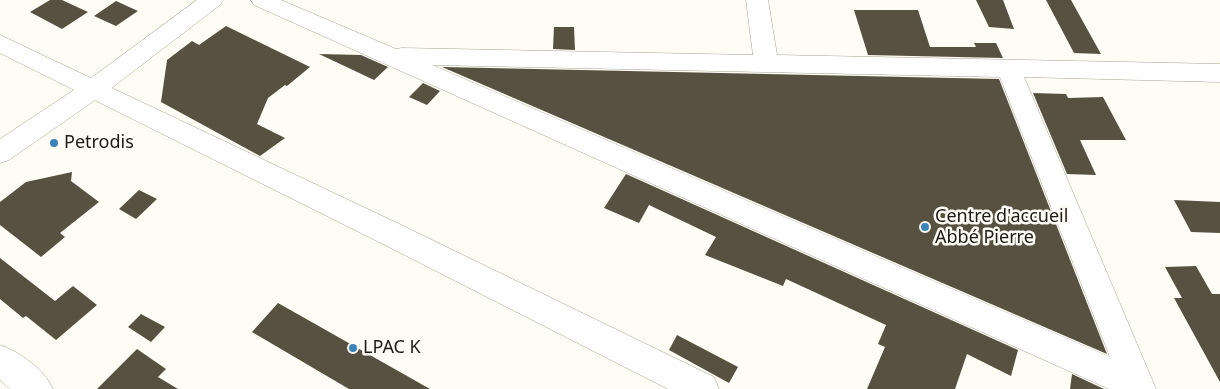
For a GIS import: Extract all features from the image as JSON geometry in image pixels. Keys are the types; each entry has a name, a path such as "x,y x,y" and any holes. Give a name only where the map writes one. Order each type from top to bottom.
{"street":[{"path":"0,153 92,90 212,0"},
{"path":"262,0 1138,387"},
{"path":"756,0 766,64"},
{"path":"0,43 92,90 376,226 702,389"},
{"path":"388,56 1220,73"},
{"path":"1009,69 1138,387"},
{"path":"0,360 36,389"}],"building":[{"path":"50,0 62,0 88,12 62,29 30,12"},
{"path":"976,0 1003,0 1014,29 989,27"},
{"path":"1046,0 1071,0 1101,54 1074,53"},
{"path":"116,1 138,11 116,26 94,16"},
{"path":"854,10 918,10 930,47 976,47 974,43 996,43 1003,58 868,55"},
{"path":"226,26 310,67 287,86 285,85 268,98 257,124 285,138 260,156 161,102 167,60 192,41 199,45"},
{"path":"554,27 574,27 575,50 553,49"},
{"path":"319,54 361,55 388,67 374,80"},
{"name":"Centre d'accueil Abbé Pierre","path":"442,67 999,79 1107,354"},
{"path":"423,83 440,91 427,105 409,97"},
{"path":"1033,93 1066,94 1068,98 1103,97 1126,140 1080,140 1096,175 1067,174"},
{"path":"72,172 71,181 99,202 60,233 65,237 41,257 0,225 0,202 26,182"},
{"path":"626,174 1018,350 1011,376 967,354 955,389 867,389 885,347 878,344 886,325 786,279 783,286 705,255 716,237 649,205 639,223 604,208"},
{"path":"139,190 157,199 136,219 119,209"},
{"path":"1174,200 1220,202 1220,233 1191,232"},
{"path":"0,258 55,301 73,286 97,305 56,340 26,316 23,318 0,299"},
{"path":"1196,266 1212,294 1220,294 1220,382 1174,298 1182,298 1165,267"},
{"path":"278,303 430,389 349,389 252,332"},
{"path":"141,314 165,327 151,342 128,327"},
{"path":"677,335 738,367 729,383 669,350"},
{"path":"137,349 166,369 158,377 178,389 97,389"},
{"path":"1072,374 1104,389 1070,389"}],"place":[{"name":"Petrodis","path":"54,143"},
{"name":"Centre d'accueil Abbé Pierre","path":"925,227"},
{"name":"LPAC K","path":"353,348"}]}
